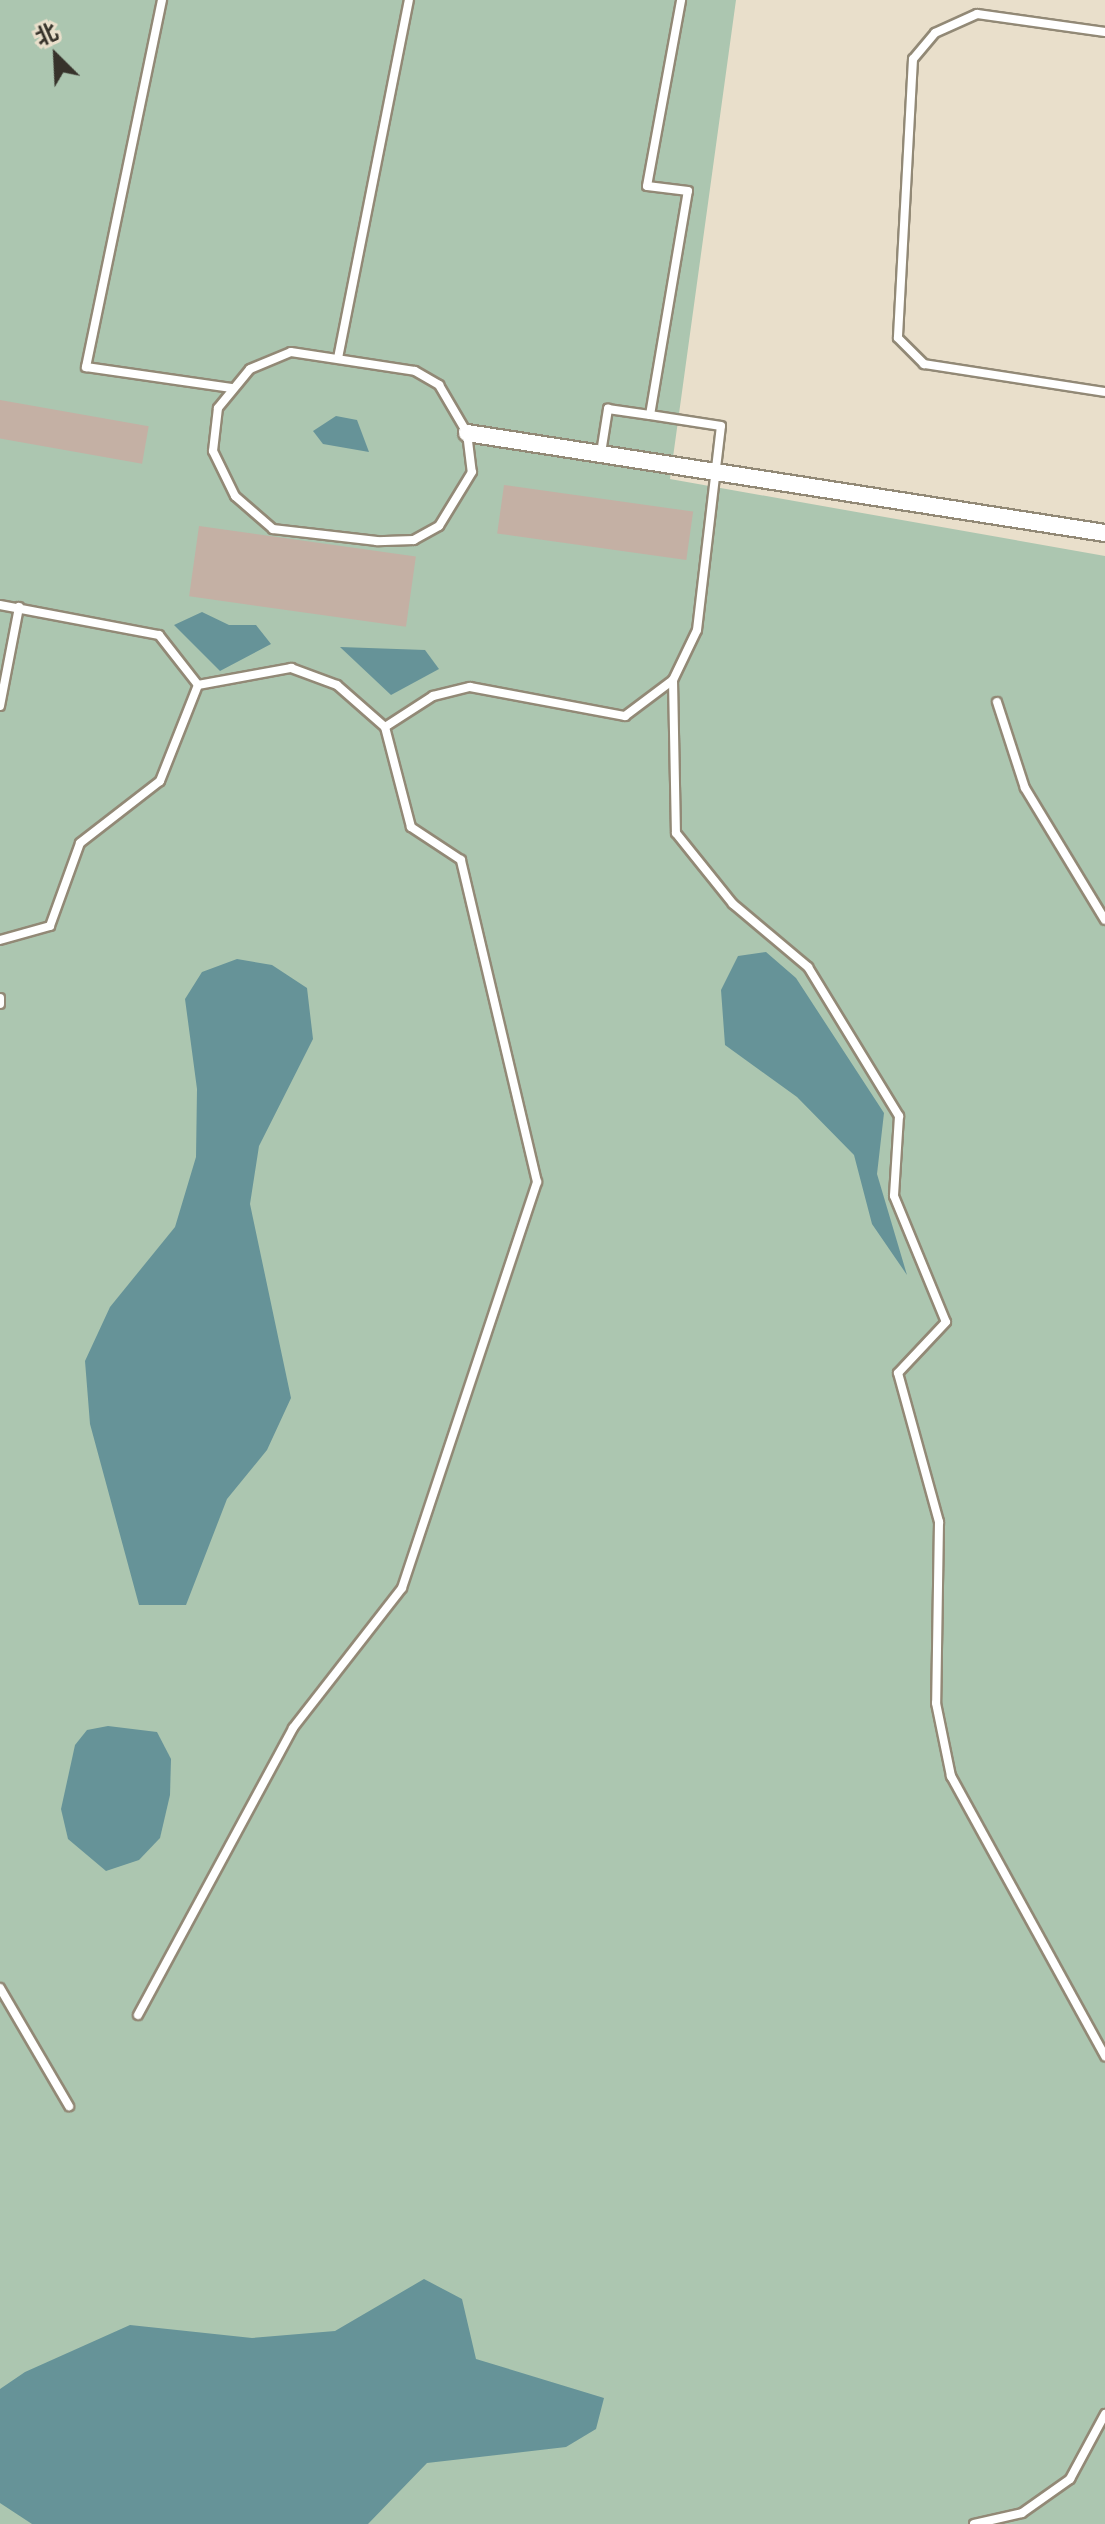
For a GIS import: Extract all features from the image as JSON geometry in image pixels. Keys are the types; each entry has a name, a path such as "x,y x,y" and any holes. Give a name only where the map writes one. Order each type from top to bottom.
{"street":[{"path":"467,433 1105,533"}],"lane":[{"path":"162,0 86,367 231,388"},
{"path":"338,358 409,0"},
{"path":"650,415 688,191 647,186 681,0"},
{"path":"1105,32 977,14 935,33 913,59 898,338 924,364 1105,392"},
{"path":"291,352 338,358 415,371 439,385 467,433 472,472 461,499 439,526 414,540 273,529 235,496 213,451 218,408 231,388 250,369 291,352"},
{"path":"601,453 608,409 721,426 697,630 673,680 676,833 733,904 808,967 899,1116 894,1196 946,1322 898,1373 939,1522 936,1703 951,1776 1105,2056"},
{"path":"0,605 159,635 198,685"},
{"path":"0,706 19,607"},
{"path":"138,2015 293,1728 402,1588 537,1182 461,860 411,827 385,727 337,685 291,668 198,685"},
{"path":"385,727 433,696 470,687 625,716 673,680"},
{"path":"0,940 50,926 80,843 160,781 198,685"},
{"path":"997,702 1025,788 1105,920"},
{"path":"0,1988 69,2106"},
{"path":"974,2524 1022,2513 1070,2479 1105,2414"}],"green space":[{"path":"0,0 736,0 670,479 1105,556 1105,2524 0,2524"}],"water":[{"path":"336,416 357,420 369,452 323,444 313,431"},
{"path":"202,612 229,625 256,625 271,644 220,671 174,625"},
{"path":"340,647 425,650 439,669 391,695"},
{"path":"766,952 796,978 884,1113 877,1174 907,1275 872,1224 854,1155 797,1097 725,1045 721,990 738,956"},
{"path":"237,959 272,965 307,988 313,1039 259,1146 250,1204 291,1398 267,1450 227,1499 186,1605 139,1605 90,1424 85,1361 110,1307 175,1227 196,1157 197,1089 185,999 202,972"},
{"path":"108,1726 157,1732 171,1759 170,1795 160,1838 139,1860 106,1871 68,1839 61,1809 75,1745 87,1730"},
{"path":"424,2279 462,2299 476,2359 604,2398 596,2429 566,2447 427,2463 368,2524 32,2524 0,2503 0,2389 25,2372 130,2325 252,2338 335,2331"}],"building":[{"path":"0,400 149,426 142,464 0,439"},
{"path":"504,485 693,512 686,560 497,534"},
{"path":"199,526 416,556 406,627 189,596"}]}
